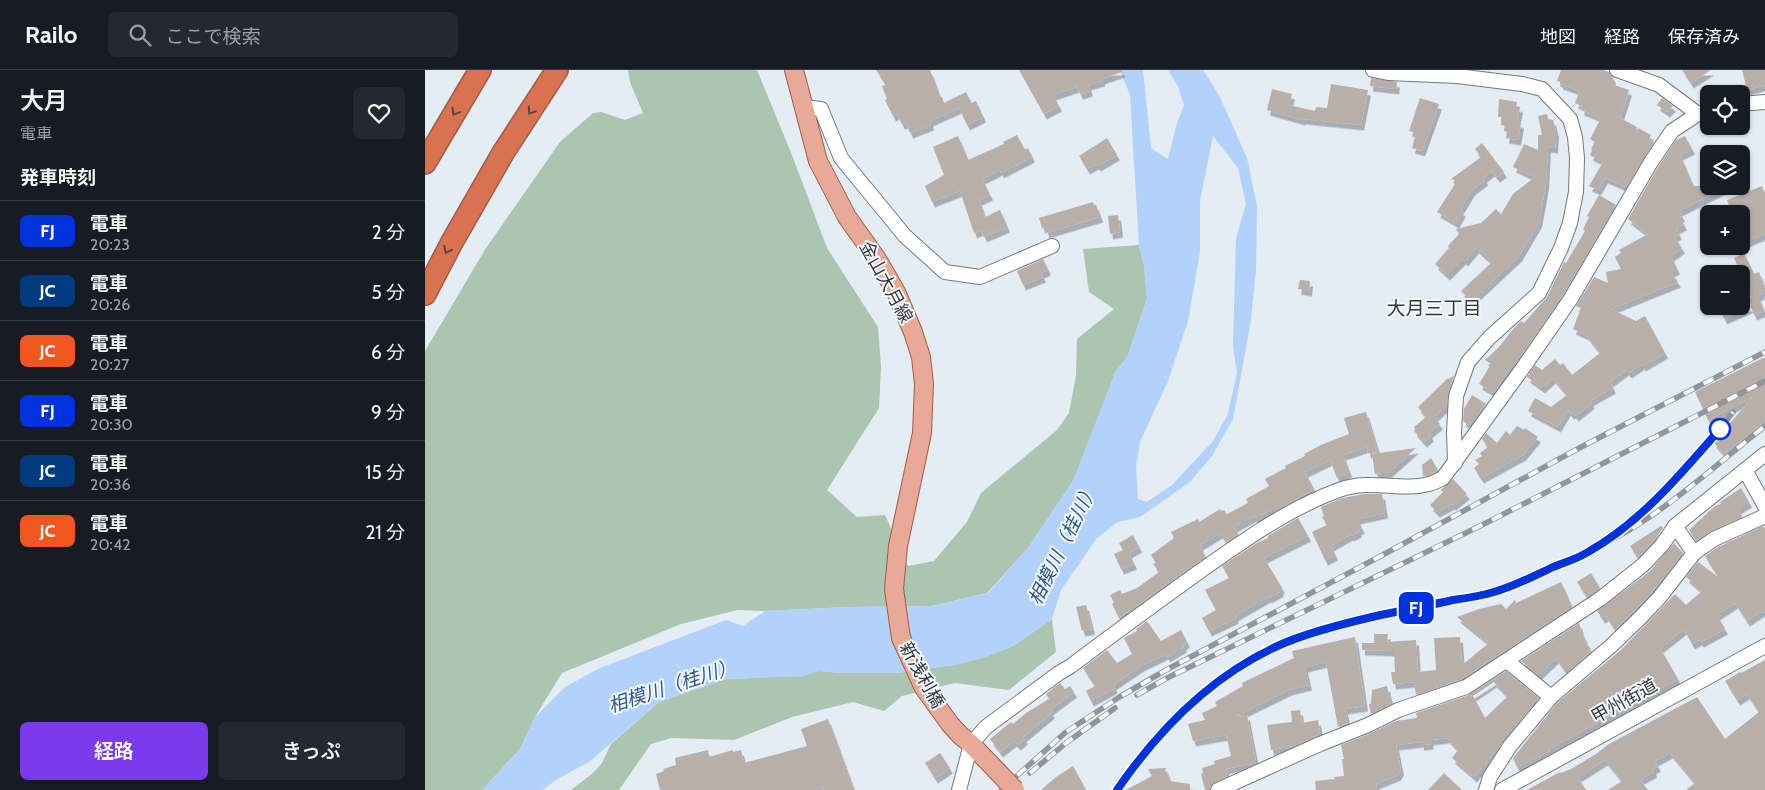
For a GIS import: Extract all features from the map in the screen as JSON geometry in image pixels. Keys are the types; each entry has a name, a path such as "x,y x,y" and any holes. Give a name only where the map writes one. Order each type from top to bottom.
{"highway":[{"path":"425,163 480,70"},
{"path":"425,294 498,161 557,70"}],"main road":[{"name":"金山大月線","path":"794,70 818,161 847,217 877,259 896,292 913,332 921,357 924,384 922,432 906,504"},
{"name":"新浅利橋","path":"906,504 898,546 894,589 901,638 925,688 950,724 971,744"},
{"path":"971,744 1015,790"}],"street":[{"path":"1373,70 1388,73 1457,76 1522,84 1542,89 1570,119 1575,137 1577,158 1576,192 1570,223 1561,248 1539,293 1489,338 1468,362 1457,396 1454,432 1455,463"},
{"path":"1617,70 1659,85 1700,110"},
{"path":"1750,103 1765,102"},
{"path":"804,107 821,110 841,158 905,236 945,272 980,277 1052,246"},
{"path":"959,790 971,744 986,727 1238,544 1317,499 1357,485 1408,486 1429,484 1443,478 1569,300 1656,154 1672,131 1700,114"},
{"path":"1218,790 1368,725 1398,710 1466,687 1601,599 1643,565 1662,545 1675,526 1765,454"},
{"path":"1745,470 1765,506"},
{"path":"1486,790 1490,777 1510,746 1551,697 1640,618 1659,598 1694,552 1714,539 1765,516"},
{"path":"1675,526 1694,552"},
{"name":"甲州街道","path":"1502,790 1765,646"},
{"path":"1507,661 1551,697"}],"green space":[{"path":"628,70 757,70 827,248 878,327 881,367 879,408 827,490 857,517 885,515 908,566 934,561 967,522 981,493 1057,430 1069,413 1076,376 1077,339 1114,309 1089,292 1083,249 1139,245 1144,265 1147,299 1128,355 1073,481 1028,548 987,593 932,606 848,607 765,611 737,610 681,624 562,673 535,717 520,749 482,790 425,790 425,351 486,248 560,142 593,113 601,112 625,120 643,113 630,82"},
{"path":"1052,619 1056,652 1009,690 955,683 902,696 884,711 853,702 792,717 734,740 671,738 651,744 619,790 571,790 593,773 602,763 611,744 659,702 726,679 803,676 818,671 897,673 954,665 985,657 1013,646"}],"water":[{"name":"相模川（桂川）","path":"1120,70 1143,70 1151,148 1168,159 1176,126 1184,105 1178,86 1168,70 1203,70 1219,95 1247,158 1257,207 1256,270 1251,320 1233,419 1212,456 1190,482 1140,517 1118,522 1097,538 1061,590 1052,619 1013,646 985,657 954,665 897,673 818,671 803,676 726,679 659,702 589,762 557,779 543,790 482,790 520,749 535,717 565,687 600,668 726,620 743,626 765,611 848,607 932,606 988,593 1028,548 1073,481 1115,372 1128,355 1147,299 1144,265 1139,245 1130,95","holes":["1213,136 1238,168 1246,204 1236,238 1233,346 1237,373 1228,414 1213,441 1172,485 1147,502 1138,499 1136,466 1140,442 1168,381 1188,321 1200,252 1200,200"]}],"building":[{"path":"876,70 930,70 944,103 966,92 971,103 976,101 983,117 967,125 959,108 930,121 931,125 910,133 906,123 902,124 897,114 893,116 885,100 887,99 882,86 886,85"},
{"path":"1019,70 1122,70 1122,72 1088,85 1090,91 1080,94 1077,87 1053,95 1059,106 1044,114"},
{"path":"1561,70 1602,70 1609,72 1613,78 1611,84 1629,90 1620,118 1637,127 1636,131 1638,128 1651,135 1649,140 1654,142 1626,187 1605,178 1598,190 1589,186 1603,162 1590,155 1595,142 1590,139 1601,118 1581,110 1582,106 1575,103 1580,91 1560,84 1557,81"},
{"path":"1682,70 1711,70 1691,83"},
{"path":"1742,70 1765,70 1765,85 1750,89 1750,85 1746,85"},
{"path":"1371,78 1397,82 1396,89 1370,86"},
{"path":"1331,84 1368,90 1361,125 1302,120 1267,110 1272,89 1292,94 1289,105 1315,111 1316,107 1327,108"},
{"path":"1420,98 1439,104 1422,151 1412,148 1416,133 1409,131"},
{"path":"1662,98 1673,106 1667,112 1657,105"},
{"path":"1499,99 1517,102 1516,106 1520,107 1517,122 1521,123 1518,140 1506,138 1505,126 1501,125 1502,117 1498,117"},
{"path":"1547,114 1548,119 1553,120 1556,132 1555,148 1548,147 1546,184 1539,222 1519,256 1471,301 1461,291 1492,262 1476,248 1465,261 1463,259 1447,275 1435,264 1459,234 1456,229 1481,223 1496,209 1501,214 1513,194 1535,177 1513,167 1524,144 1538,150 1538,135 1542,135 1538,116"},
{"path":"1017,135 1025,150 1028,148 1032,157 1001,173 1000,170 982,179 990,195 979,200 985,217 1000,210 1007,227 984,237 981,230 974,233 960,191 932,202 925,186 944,175 933,147 958,136 968,160 1004,144 1003,142"},
{"path":"1685,136 1692,149 1680,155 1693,185 1700,186 1700,195 1711,195 1679,211 1684,225 1676,229 1679,234 1674,237 1682,248 1671,256 1677,269 1671,272 1678,282 1611,309 1636,321 1645,316 1665,353 1643,366 1642,364 1629,373 1626,370 1610,382 1613,388 1590,401 1592,403 1576,416 1568,410 1558,427 1528,411 1535,398 1551,407 1567,395 1553,378 1542,388 1527,377 1535,365 1542,370 1555,359 1560,365 1563,363 1572,375 1600,353 1586,335 1573,329 1581,308 1576,306 1594,277 1608,283 1606,272 1621,269 1615,257 1621,253 1619,250 1648,234 1628,219 1676,140"},
{"path":"1107,138 1117,155 1098,166 1096,164 1087,169 1079,156"},
{"path":"1482,143 1504,172 1497,177 1492,171 1484,177 1485,180 1472,190 1460,210 1463,211 1456,223 1437,212 1455,184 1453,183 1455,180 1451,179 1481,157 1475,149"},
{"path":"1762,186 1765,194 1765,234 1750,240 1750,205 1729,205 1727,200 1740,195 1750,195 1750,191"},
{"path":"1599,195 1616,205 1563,295 1514,366 1512,364 1494,393 1479,384 1491,364 1485,360 1521,321 1524,323 1547,297 1564,262 1566,263 1585,231 1583,229 1589,217 1587,216"},
{"path":"1093,202 1100,217 1046,233 1045,227 1042,228 1039,218"},
{"path":"1118,215 1120,232 1110,234 1108,216"},
{"path":"1745,255 1750,265 1737,265 1734,258"},
{"path":"1043,259 1048,270 1041,273 1043,277 1023,285 1017,271"},
{"path":"1750,266 1754,274 1759,272 1765,288 1765,290 1761,291 1762,294 1758,296 1764,311 1754,315 1750,307"},
{"path":"1300,280 1310,281 1309,291 1298,289"},
{"path":"1722,315 1733,315 1724,319"},
{"path":"1765,357 1765,421 1724,454 1713,442 1754,396 1708,420 1695,392"},
{"path":"1454,375 1448,393 1447,405 1434,417 1440,424 1429,433 1431,436 1424,442 1414,431 1414,427 1426,417 1418,407 1448,378"},
{"path":"1472,395 1486,404 1469,425 1463,421 1464,409"},
{"path":"1366,412 1378,452 1368,453 1367,447 1343,455 1349,472 1337,478 1330,460 1305,472 1314,489 1281,508 1280,506 1255,518 1254,516 1234,527 1238,534 1226,542 1220,533 1200,545 1205,557 1119,618 1110,595 1120,590 1122,594 1137,588 1159,572 1153,564 1156,563 1151,555 1174,538 1171,532 1198,519 1199,522 1220,509 1221,511 1224,510 1227,514 1248,503 1246,499 1269,486 1265,479 1305,456 1304,454 1349,434 1344,418"},
{"path":"1517,426 1524,430 1525,428 1538,437 1523,455 1481,478 1474,468 1479,464 1475,460 1482,456 1480,453 1488,447 1482,439 1486,433 1497,443 1506,431 1510,435"},
{"path":"1416,448 1389,472 1375,474 1372,454"},
{"path":"1431,458 1438,470 1423,476 1422,465"},
{"path":"1453,479 1467,494 1453,505 1437,512 1430,505 1443,492 1441,490"},
{"path":"1741,488 1749,502 1738,509 1742,517 1710,531 1696,541 1689,530 1715,506 1721,504 1720,502"},
{"path":"1364,494 1382,494 1385,513 1357,519 1362,528 1358,530 1359,532 1331,546 1335,555 1325,560 1312,532 1327,525 1322,517 1324,516 1321,507 1342,498"},
{"path":"1298,518 1308,536 1264,558 1282,588 1280,589 1281,591 1235,616 1236,618 1209,631 1202,618 1216,610 1205,590 1229,578 1222,566"},
{"path":"1661,526 1663,528 1638,558 1630,546"},
{"path":"1763,526 1765,529 1765,609 1747,621 1735,603 1717,615 1725,629 1701,642 1699,640 1692,644 1684,629 1660,648 1678,679 1549,749 1550,751 1517,767 1513,758 1557,703 1621,650 1675,594 1686,605 1702,591 1686,577 1698,562 1718,577 1705,556 1718,547"},
{"path":"1133,535 1139,547 1129,553 1134,564 1121,569 1114,554 1123,550 1119,543"},
{"path":"1674,543 1683,553 1652,592 1615,630 1606,616 1602,618 1597,611 1649,572"},
{"path":"1591,573 1600,588 1587,597 1577,582"},
{"path":"1561,582 1572,607 1462,679 1416,695 1414,682 1393,684 1391,672 1395,672 1394,651 1362,650 1362,643 1374,643 1374,634 1388,634 1387,642 1416,640 1418,672 1436,670 1434,638 1460,637 1462,665 1489,643 1457,617 1501,604 1506,609 1515,600 1516,603"},
{"path":"1086,605 1092,629 1082,631 1076,607"},
{"path":"1147,621 1161,641 1181,630 1187,642 1183,645 1184,647 1167,657 1166,654 1141,666 1113,685 1115,688 1091,701 1086,691 1095,686 1083,668 1107,650 1117,663 1132,654 1124,638 1137,631 1136,629"},
{"path":"1579,623 1580,630 1585,638 1583,639 1591,649 1569,671 1565,671 1556,658 1538,675 1521,661"},
{"path":"1355,637 1365,706 1345,709 1348,724 1338,727 1326,662 1305,667 1309,685 1289,690 1236,716 1247,715 1256,762 1226,769 1228,776 1214,782 1209,790 1205,790 1201,774 1203,773 1202,768 1215,764 1214,761 1231,756 1226,735 1193,741 1188,724 1205,720 1202,713 1217,706 1215,702 1243,686 1242,683 1294,658 1292,651"},
{"path":"1765,660 1765,790 1686,790 1695,783 1670,753 1655,761 1658,766 1653,769 1654,772 1640,780 1648,790 1608,790 1622,781 1605,760 1578,777 1586,790 1527,790 1560,772 1573,768 1609,744 1697,697 1725,739 1759,712 1747,694 1737,700 1725,681"},
{"path":"1506,671 1539,698 1474,777 1452,758 1458,750 1447,738 1430,740 1431,744 1421,745 1421,742 1396,745 1401,770 1398,775 1376,784 1377,788 1371,790 1316,790 1315,781 1344,776 1342,759 1344,759 1341,745 1396,721 1417,718 1416,713 1469,695","holes":["1494,682 1508,696 1485,718 1473,696"]},
{"path":"1060,683 1065,689 1070,686 1074,692 1050,710 1052,713 1023,737 1025,739 1018,745 1014,741 1000,752 990,739 1011,722 1013,724 1026,713 1049,699 1046,694"},
{"path":"1387,686 1391,704 1371,714 1369,704 1371,704 1372,690"},
{"path":"1300,710 1302,723 1318,720 1320,734 1293,746 1271,750 1267,725 1292,722 1291,711"},
{"path":"828,719 854,790 824,790 822,787 810,790 660,790 656,774 664,771 663,769 676,765 675,758 708,750 709,757 733,750 733,752 741,750 744,763 807,746 801,729"},
{"path":"940,753 950,768 935,778 925,763"},
{"path":"1073,766 1086,790 1041,790 1056,777"},
{"path":"1166,768 1165,772 1167,771 1168,777 1170,776 1169,781 1190,784 1190,790 1126,790 1152,776 1148,769"},
{"path":"1444,773 1462,790 1428,790"}],"railway":[{"path":"1001,790 1066,732 1121,696 1166,670 1583,446 1765,352"},
{"path":"1137,695 1167,678 1480,526 1765,381"},
{"path":"1626,525 1683,472 1733,412"},
{"path":"1117,790 1142,756 1169,725 1197,699 1227,676 1259,657 1293,641 1331,627 1507,588 1567,562 1602,546 1666,506 1765,426"},
{"path":"1030,773 1066,743 1115,708"}],"train":[{"name":"FJ","path":"1117,790 1136,763 1190,703 1233,671 1282,644 1321,630 1493,592 1587,553 1613,536 1662,494 1720,429"}],"district":[{"name":"大月三丁目","path":"1434,308"}]}
